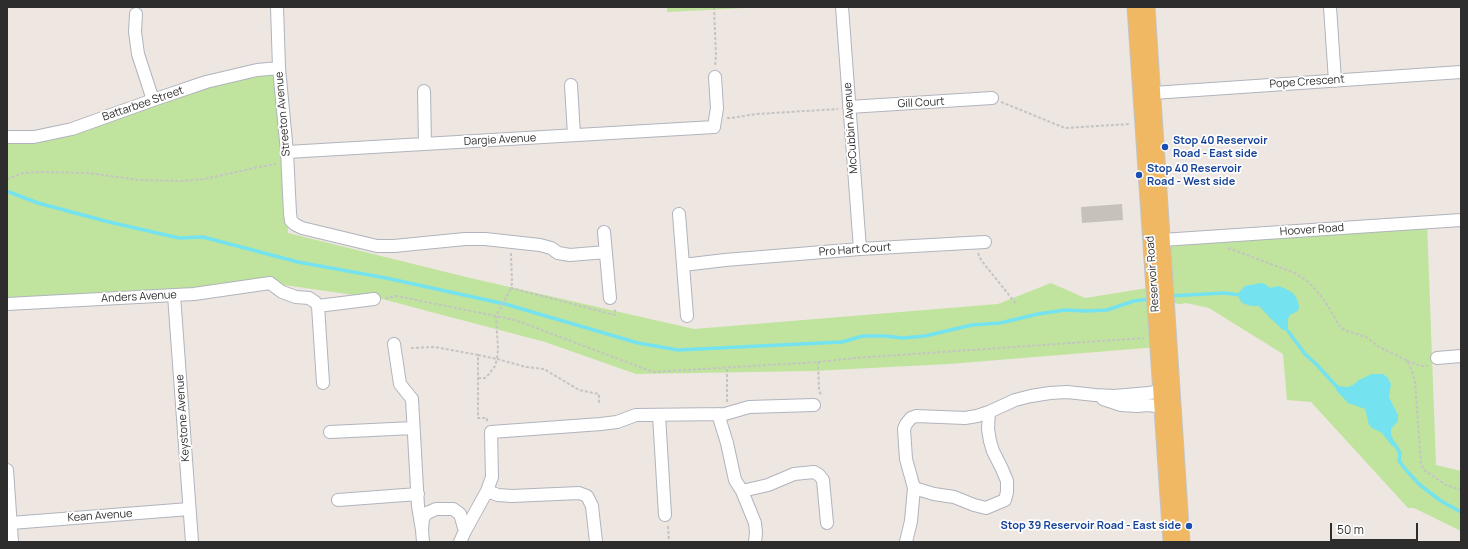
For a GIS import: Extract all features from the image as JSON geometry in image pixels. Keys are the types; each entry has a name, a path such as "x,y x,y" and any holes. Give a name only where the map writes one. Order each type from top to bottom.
{"main road":[{"name":"Reservoir Road","path":"1135,7 1147,93 1143,124 1157,240"},
{"name":"Reservoir Road","path":"1147,7 1147,93 1159,286 1182,542"},
{"name":"Reservoir Road","path":"1162,318 1158,337 1171,542"}],"street":[{"name":"Streeton Avenue","path":"277,7 279,68 291,221 302,228 377,246 394,246 465,239 513,242"},
{"name":"McCubbin Avenue","path":"842,7 860,249"},
{"path":"1330,7 1335,81"},
{"path":"136,14 135,32 138,54 154,100"},
{"name":"Battarbee Street","path":"7,138 34,137 72,129 206,82 257,70 279,68"},
{"name":"Pope Crescent","path":"1147,93 1461,72"},
{"path":"715,77 717,108 715,122"},
{"path":"571,85 574,135"},
{"path":"424,91 425,144"},
{"name":"Gill Court","path":"849,107 992,98"},
{"name":"Dargie Avenue","path":"287,157 425,144 574,135 715,122"},
{"path":"679,214 687,316"},
{"name":"Hoover Road","path":"1157,240 1461,220"},
{"path":"604,232 610,298"},
{"path":"513,242 540,245 552,248 558,253 570,254 606,252"},
{"name":"Pro Hart Court","path":"683,265 860,249 985,242"},
{"name":"Anders Avenue","path":"7,304 194,294 270,283 282,292 296,297 309,298 318,306"},
{"name":"Keystone Avenue","path":"174,295 192,542"},
{"path":"323,383 318,306 374,299"},
{"path":"394,344 400,384 412,399 418,494 423,536"},
{"path":"1439,358 1461,356"},
{"path":"906,542 911,521 914,488 906,459 903,438 906,424 911,418 916,416 965,418 989,412 1016,400 1050,393 1067,392 1114,396 1161,391"},
{"path":"1095,395 1121,405 1148,405 1162,407"},
{"path":"460,542 484,496 492,477 491,432 601,424 617,422 636,416 722,413 749,408 814,405"},
{"path":"914,488 934,494 954,497 986,508 1005,500 1007,481 990,441 988,429 989,412"},
{"path":"722,413 735,480 742,491 755,523 755,542"},
{"path":"659,415 665,515"},
{"path":"330,432 413,428"},
{"path":"7,470 12,542"},
{"path":"742,491 768,485 794,474 814,472 823,480 827,523"},
{"path":"418,494 422,504 436,509 453,509 467,508 476,505 484,496 579,493 587,496 592,506 596,542"},
{"path":"338,500 418,494"},
{"name":"Kean Avenue","path":"11,523 189,509"},
{"path":"423,536 423,518 427,513 436,509"},
{"path":"453,509 460,514 465,531"}],"path":[{"path":"714,7 716,56 715,77"},
{"path":"992,98 1065,128 1143,124"},
{"path":"715,122 758,114 842,109 849,107"},
{"path":"7,179 23,173 41,172 89,173 139,180 181,181 205,179 254,168 287,157"},
{"path":"478,378 485,378 489,374 495,366 497,359 498,349 496,316 512,283 511,255 513,242"},
{"path":"973,242 982,260 1017,304"},
{"path":"1222,247 1295,273 1308,282 1317,291 1340,327 1347,332 1366,337 1379,346 1406,360 1422,366 1438,366 1439,358"},
{"path":"510,288 615,315 614,305 610,298"},
{"path":"374,299 382,300 397,296 515,320 653,372 818,362 863,357 1158,337"},
{"path":"411,348 436,347 497,359 526,367 544,369 578,390 599,394 599,403"},
{"path":"478,355 478,418 486,418 487,425 491,432"},
{"path":"1406,360 1410,366 1415,381 1421,464 1424,470 1446,485 1461,490"},
{"path":"814,405 822,396 819,390 818,362"},
{"path":"722,413 727,367"},
{"path":"665,515 668,522 669,542"}],"green space":[{"path":"667,7 746,7 746,8 667,12"},
{"path":"279,68 288,233 466,277 694,329 998,304 1051,283 1085,298 1154,287 1158,347 949,364 812,371 636,374 545,342 382,299 270,283 7,304 7,136 72,129 257,70"},
{"path":"1427,222 1436,465 1461,471 1461,531 1414,508 1408,508 1311,402 1287,400 1283,354 1209,308 1186,303 1180,304 1166,302 1162,240"}],"water":[{"path":"1261,283 1270,288 1278,286 1284,288 1293,293 1297,299 1299,306 1298,311 1290,315 1288,319 1288,331 1283,330 1259,306 1251,306 1242,303 1239,298 1239,292 1245,286"},
{"path":"1372,374 1383,374 1388,378 1391,384 1389,397 1398,415 1398,421 1391,429 1391,434 1396,447 1392,446 1382,433 1369,425 1365,409 1348,403 1336,390 1336,386 1348,387"}],"building":[{"path":"1122,204 1123,220 1082,223 1081,207"}],"waterway":[{"path":"9,192 38,203 109,222 179,238 203,237 298,262 386,278 505,304 638,343 678,350 842,342 863,336 903,338 925,336 972,325 1000,323 1038,314 1065,310 1107,310 1134,301 1151,299"},
{"path":"1169,296 1224,293 1240,295"},
{"path":"1288,331 1305,354 1339,389"},
{"path":"1394,443 1400,453 1399,461 1420,485 1441,501 1461,512"}],"place":[{"name":"Stop 40 Reservoir Road - East side","path":"1165,147"},
{"name":"Stop 40 Reservoir Road - West side","path":"1139,175"},
{"name":"Stop 39 Reservoir Road - East side","path":"1189,526"}]}
